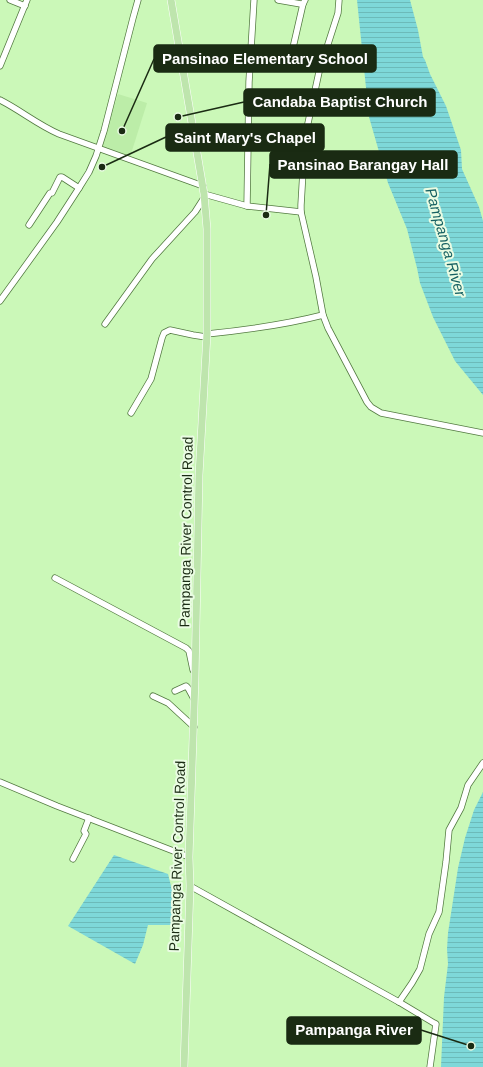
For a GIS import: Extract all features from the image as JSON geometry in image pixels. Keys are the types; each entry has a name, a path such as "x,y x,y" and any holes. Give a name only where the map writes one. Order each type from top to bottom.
{"main road":[{"name":"Pampanga River Control Road","path":"171,0 204,196 207,229 206,336 199,475 195,701 189,857 190,886 184,1067"}],"street":[{"path":"10,0 25,6"},
{"path":"0,66 27,0"},
{"path":"0,301 80,188 93,163 104,131 138,0"},
{"path":"247,206 249,82 254,0"},
{"path":"278,0 304,2 292,52"},
{"path":"339,0 338,13 319,72 305,137 301,212 323,315 328,328 371,408 381,413 483,433"},
{"path":"0,100 48,129 202,186"},
{"path":"29,225 50,193 52,194 60,177 80,188"},
{"path":"105,324 152,259 195,212 204,196 247,206 301,212"},
{"path":"131,413 151,379 164,333 170,330 206,336 272,326 323,315"},
{"path":"55,578 186,648 189,651 195,678"},
{"path":"175,691 186,686 195,701"},
{"path":"153,696 168,703 194,727"},
{"path":"399,1002 420,969 429,934 439,912 449,830 461,808 468,785 483,764"},
{"path":"0,782 57,806 189,857"},
{"path":"73,859 86,834 84,831 89,818"},
{"path":"190,886 436,1024 430,1067"}],"shaded area":[{"path":"118,94 147,103 130,157 101,148"}],"water":[{"path":"357,0 410,0 423,57 446,106 461,150 462,169 479,207 483,221 483,395 455,361 433,317 420,283 407,229 388,183 369,117"},
{"path":"483,792 483,1067 441,1067 444,997 448,964 448,933 458,868 465,838 474,810"},
{"path":"114,855 168,874 174,898 172,925 148,925 143,945 135,964 68,926"}],"place":[{"name":"Candaba Baptist Church","path":"178,117"},
{"name":"Pansinao Elementary School","path":"122,131"},
{"name":"Saint Mary's Chapel","path":"102,167"},
{"name":"Pansinao Barangay Hall","path":"266,215"},
{"name":"Pampanga River","path":"471,1046"}]}
